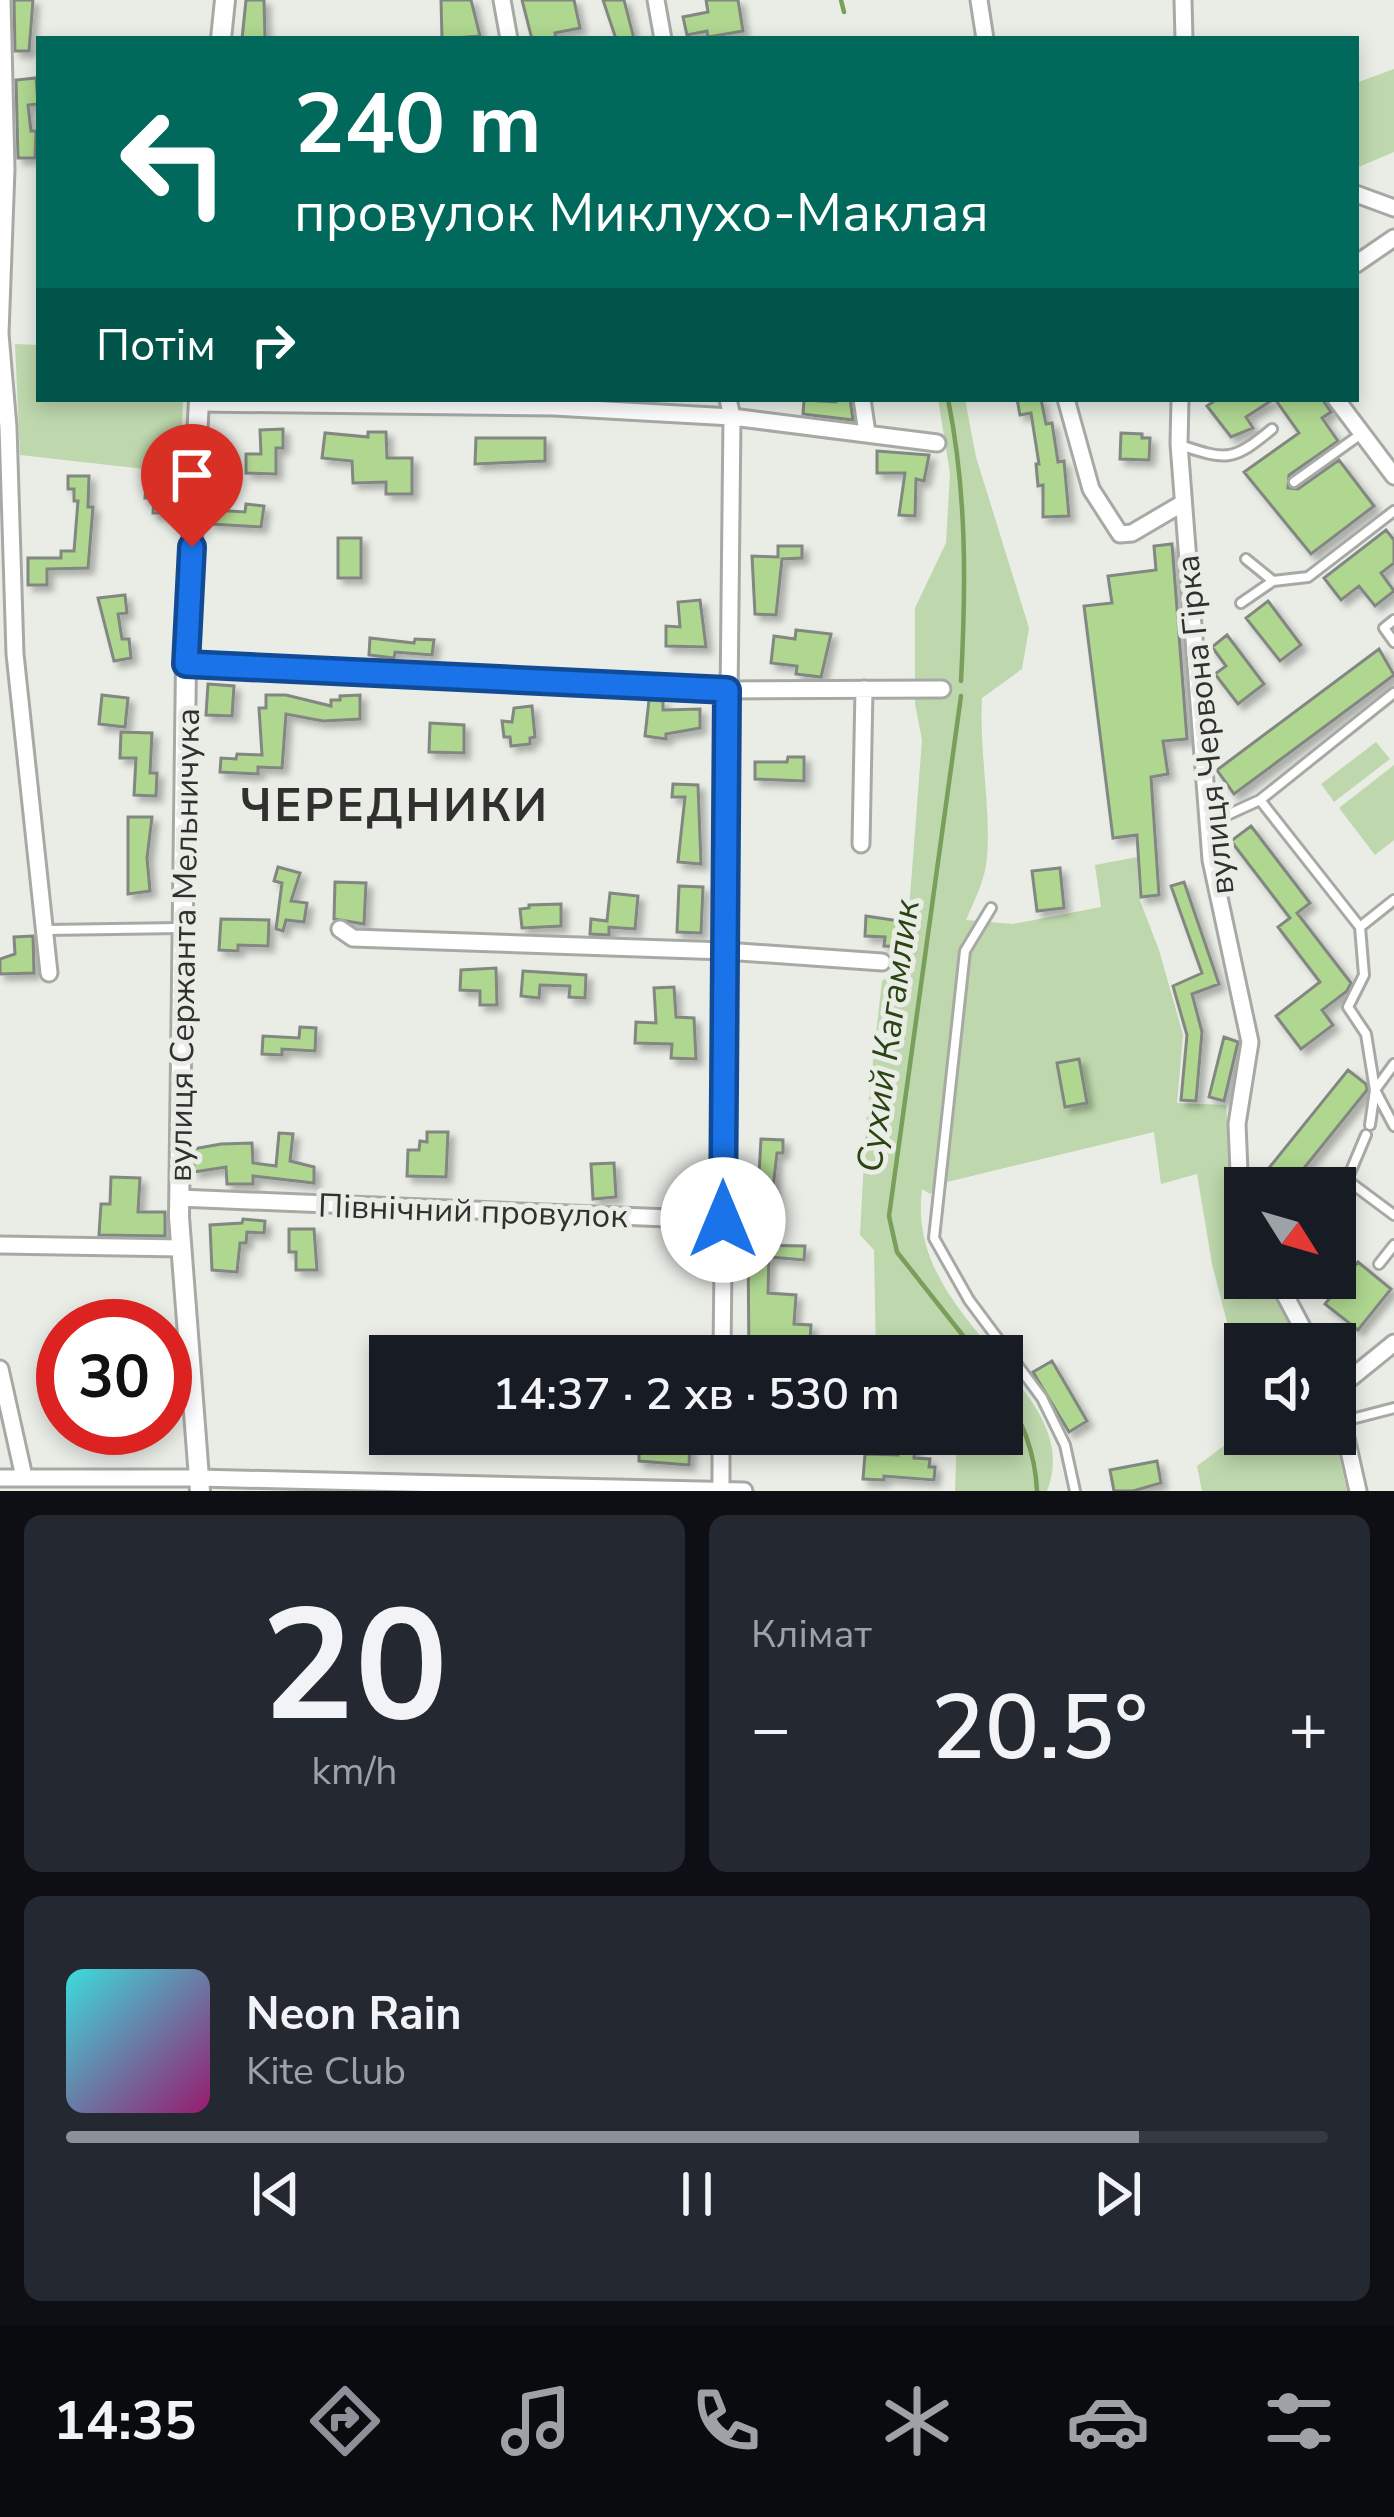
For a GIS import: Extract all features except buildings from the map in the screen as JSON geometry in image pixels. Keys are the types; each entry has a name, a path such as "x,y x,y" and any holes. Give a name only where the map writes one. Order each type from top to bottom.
{"street":[{"path":"2,0 6,170 0,334 15,654 49,973"},
{"path":"220,36 225,0"},
{"path":"502,0 508,36"},
{"path":"656,0 662,36"},
{"path":"980,0 985,36"},
{"path":"1166,0 1183,4 1184,36"},
{"path":"1359,195 1394,208"},
{"path":"1359,262 1394,238"},
{"name":"вулиця Сержанта Мельничука","path":"199,402 186,664 179,1198 199,1484"},
{"path":"376,402 554,403 732,417 937,443"},
{"path":"722,1335 729,402"},
{"path":"862,402 867,433"},
{"path":"1067,402 1091,489 1120,534 1132,533 1183,502"},
{"name":"вулиця Червона Гірка","path":"1180,402 1179,444 1211,860 1250,1042 1237,1124 1239,1167"},
{"path":"1338,402 1394,476"},
{"path":"186,664 727,690 942,689"},
{"path":"861,844 864,689"},
{"path":"340,929 353,938 724,951 881,962"},
{"name":"Північний провулок","path":"179,1198 767,1222"},
{"path":"0,1245 181,1248"},
{"path":"1356,1373 1394,1343"},
{"path":"0,1369 24,1477"},
{"path":"721,1455 721,1490"},
{"path":"1350,1455 1358,1491"},
{"path":"0,1478 744,1491"}],"lane":[{"path":"1179,444 1222,459 1243,453 1272,428"},
{"path":"1294,482 1362,434"},
{"path":"1241,603 1273,581 1308,577 1394,511"},
{"path":"1246,559 1273,581"},
{"path":"1394,620 1384,628 1394,642"},
{"path":"1206,808 1225,816 1260,800 1394,693"},
{"path":"1260,800 1360,928 1364,976 1348,1007 1366,1034 1376,1090 1394,1126"},
{"path":"1360,928 1394,900"},
{"path":"991,908 965,951 934,1238 968,1300 1042,1398 1064,1445 1075,1491"},
{"path":"44,930 183,928"},
{"path":"1352,1167 1368,1130 1376,1090 1394,1064"},
{"path":"1356,1187 1394,1215"},
{"path":"1379,1264 1394,1245"},
{"path":"1356,1415 1394,1408"}],"green space":[{"path":"1394,69 1394,152 1359,167 1359,82"},
{"path":"15,344 36,345 36,402 183,402 180,473 20,455"},
{"path":"938,402 966,402 976,457 1029,628 1022,669 982,698 987,858 966,920 1013,924 1101,907 1095,865 1137,857 1139,898 1183,1035 1177,1103 1226,1105 1234,1167 1224,1167 1224,1299 1278,1299 1289,1323 1227,1323 1197,1174 1161,1184 1154,1132 943,1183 930,1194 922,1189 921,1214 931,1259 952,1299 979,1335 876,1335 874,1250 860,1235 866,1124 882,981 905,962 922,740 915,704 915,608 946,543 950,473"},
{"path":"1376,742 1390,759 1334,802 1321,784"},
{"path":"1394,765 1394,840 1375,855 1339,808"},
{"path":"1023,1391 1050,1438 1053,1455 1047,1491 955,1491 956,1455 1023,1455"},
{"path":"1224,1446 1224,1455 1339,1455 1347,1491 1202,1491 1197,1466"}],"waterway":[{"name":"Сухий Кагамлик","path":"841,0 844,12"},
{"name":"Сухий Кагамлик","path":"948,402 964,540 961,681"},
{"name":"Сухий Кагамлик","path":"961,696 889,1216 897,1252 962,1335"},
{"name":"Сухий Кагамлик","path":"1023,1430 1037,1491"}],"district":[{"name":"ЧЕРЕДНИКИ","path":"395,805"}],"route":[{"path":"192,547 186,664 727,690 723,1220"}]}
